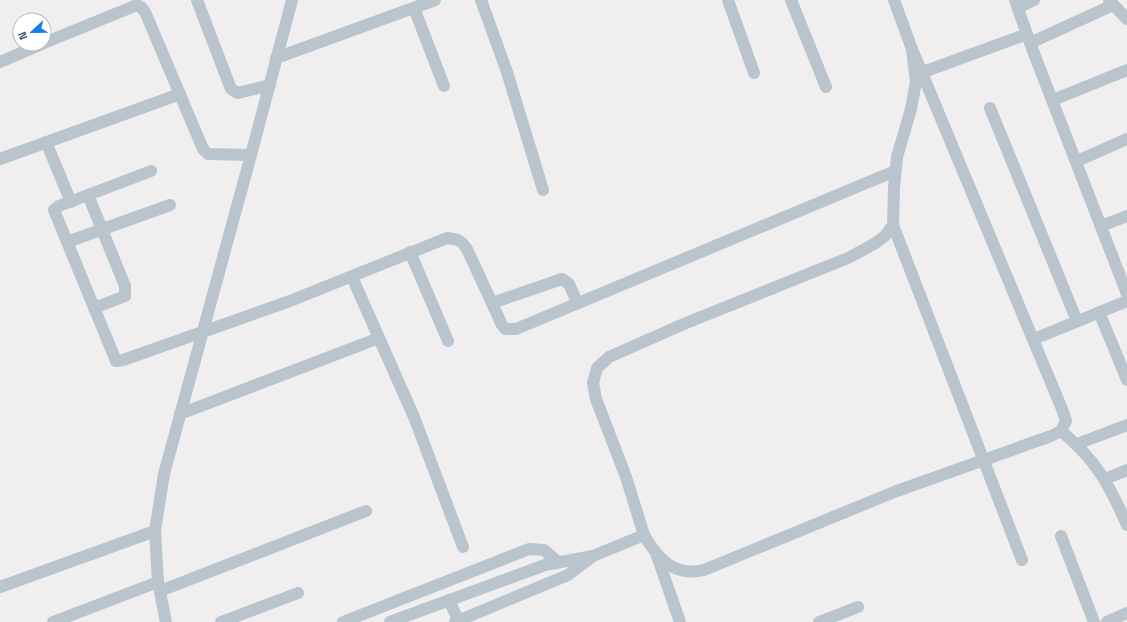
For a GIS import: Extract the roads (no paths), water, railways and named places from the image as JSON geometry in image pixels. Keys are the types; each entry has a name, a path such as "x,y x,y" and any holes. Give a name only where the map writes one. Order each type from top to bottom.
{"street":[{"path":"196,0 231,89 238,93 270,85"},
{"path":"166,622 159,587 155,531 164,474 252,156 292,0"},
{"path":"276,58 435,0"},
{"path":"481,0 507,72 543,190"},
{"path":"728,0 754,73"},
{"path":"791,0 826,87"},
{"path":"893,224 885,236 880,240 848,258 686,323 609,357 597,368 593,383 596,399 626,477 644,535 657,554 669,565 679,570 691,573 704,570 894,492 1051,436 1061,431 1066,421 1034,339 923,72 912,49 894,0"},
{"path":"1034,0 1016,4 1127,294"},
{"path":"52,40 140,3 203,149 208,154 252,156"},
{"path":"923,72 1028,38 1111,3 1127,19"},
{"path":"414,8 444,86"},
{"path":"912,49 916,82 911,109 895,171 893,224 982,461 1022,560"},
{"path":"0,62 24,52"},
{"path":"1053,100 1127,70"},
{"path":"0,159 180,94"},
{"path":"990,108 1077,321"},
{"path":"1077,161 1127,139"},
{"path":"46,142 71,202"},
{"path":"151,172 71,202 54,210 116,361 202,333 352,277 447,238 456,239 462,242 502,325 505,329 510,330 895,171"},
{"path":"88,196 126,292 125,296 94,308"},
{"path":"67,242 170,205"},
{"path":"1101,226 1127,216"},
{"path":"410,252 448,341"},
{"path":"352,277 414,417 463,547"},
{"path":"492,303 562,279 569,284 577,302"},
{"path":"1034,339 1127,301"},
{"path":"1099,312 1127,380"},
{"path":"180,414 379,338"},
{"path":"1077,444 1127,425"},
{"path":"1061,431 1077,444 1105,479 1127,525"},
{"path":"1105,479 1127,470"},
{"path":"53,622 159,587 366,511"},
{"path":"0,587 155,531"},
{"path":"390,622 545,565 593,556 644,535"},
{"path":"1061,536 1094,622"},
{"path":"342,622 529,549 544,550 551,554 558,562"},
{"path":"657,554 680,622"},
{"path":"449,600 458,622 568,575 593,556"},
{"path":"221,622 298,594"},
{"path":"819,622 858,607"},
{"path":"1107,622 1127,613"}]}
